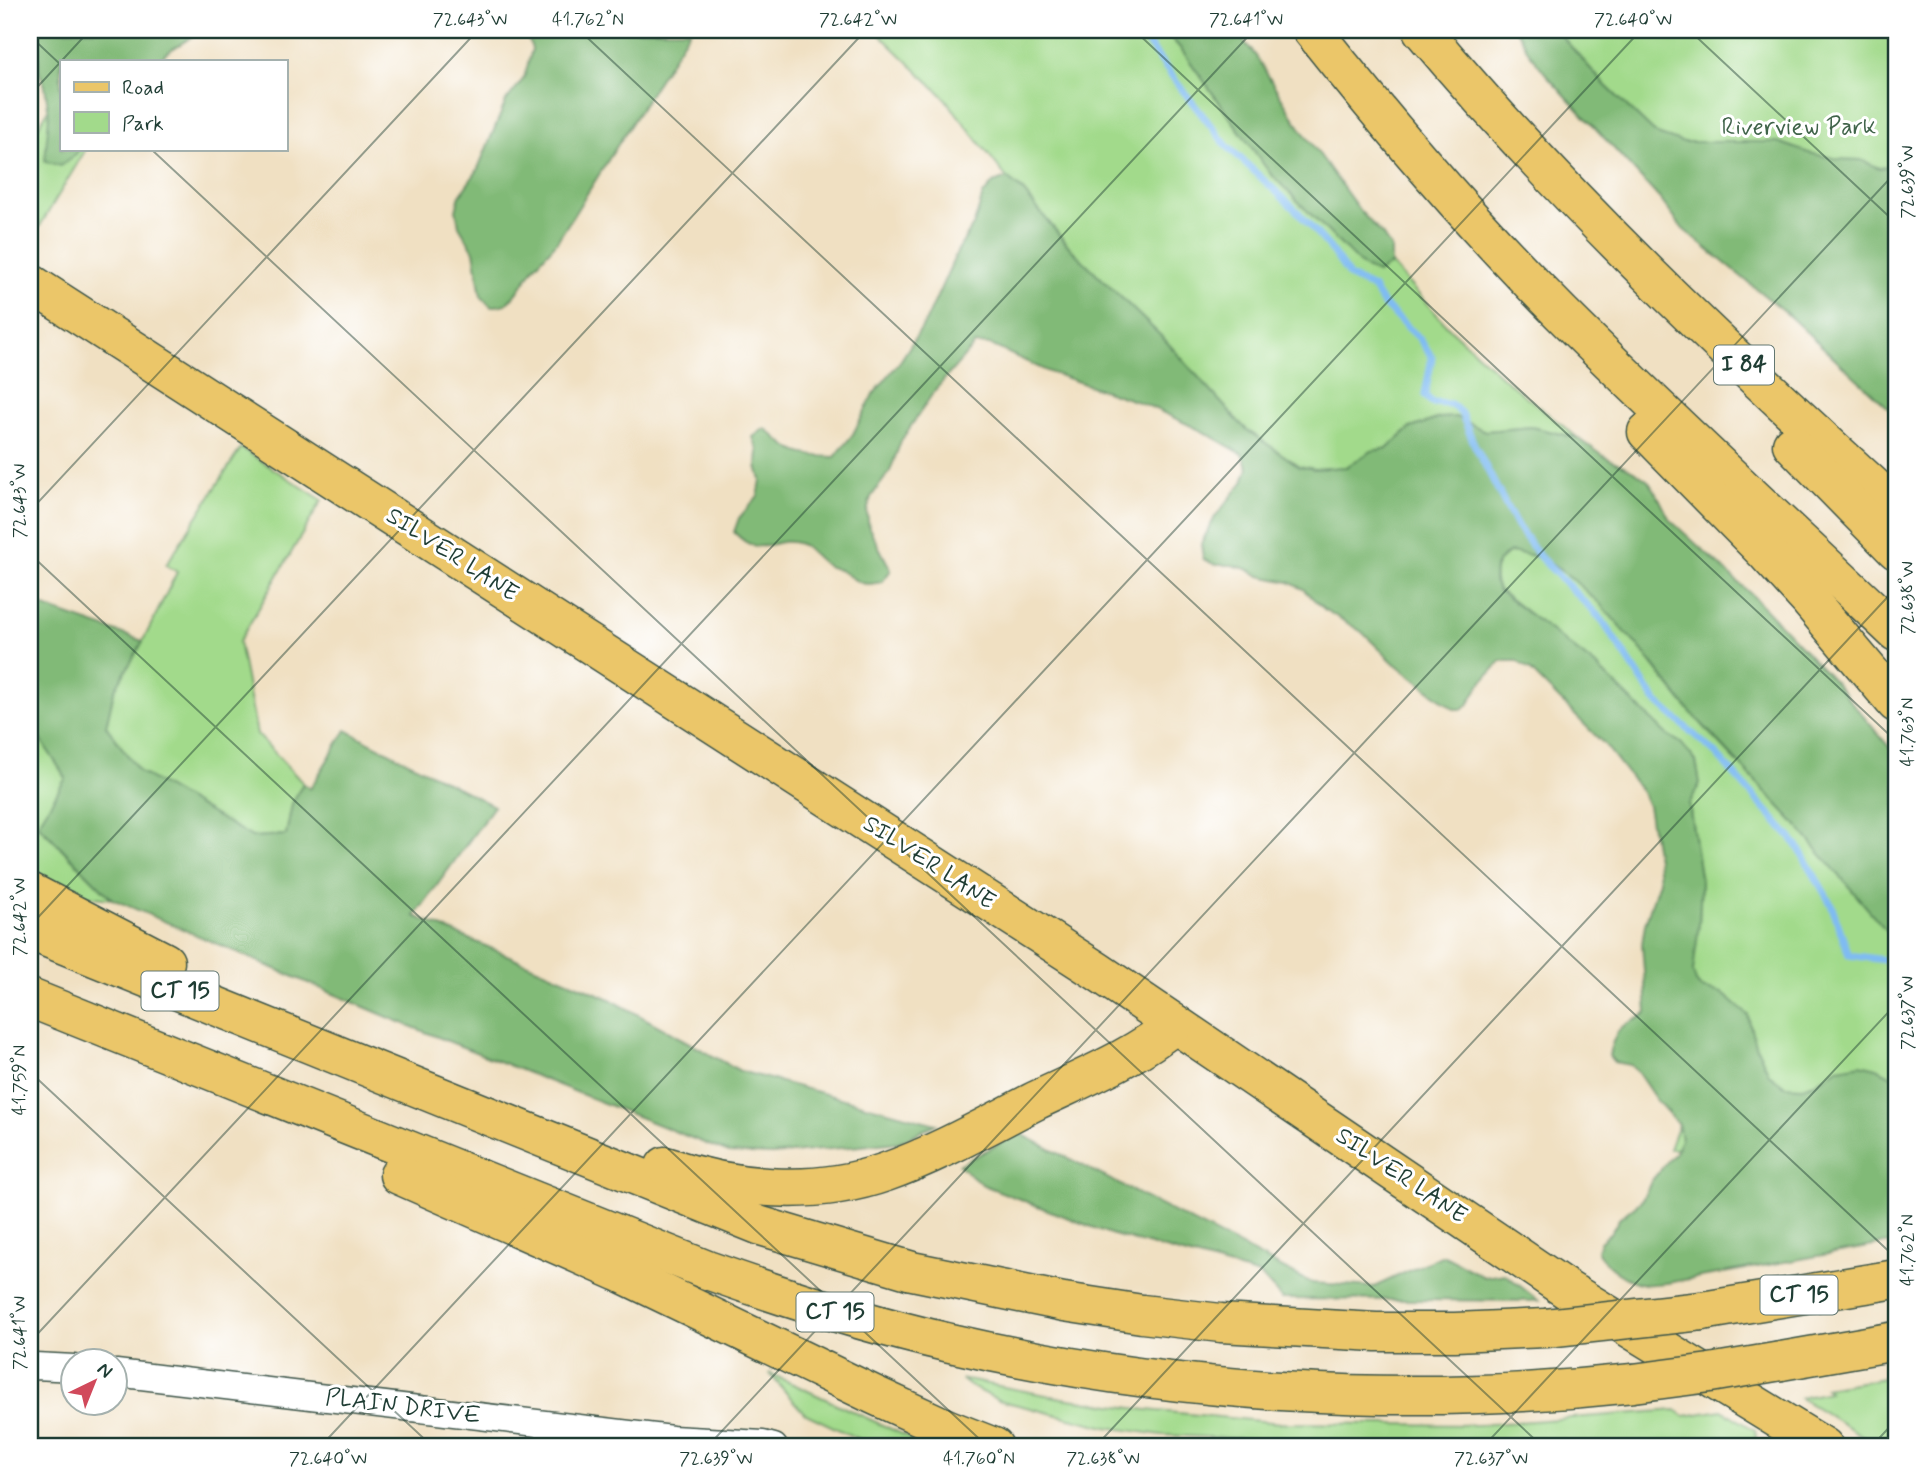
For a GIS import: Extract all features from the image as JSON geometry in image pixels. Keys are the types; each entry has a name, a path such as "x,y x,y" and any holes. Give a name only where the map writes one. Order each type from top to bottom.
{"main road":[{"path":"1312,30 1457,202 1503,268 1563,344 1598,383 1690,456 1896,632"},
{"name":"I 84","path":"1422,30 1518,138 1595,219 1727,350 1896,507"},
{"path":"1595,219 1728,375 1896,550"},
{"name":"SILVER LANE","path":"30,283 1085,963 1569,1291 1815,1446"},
{"path":"1690,456 1747,532 1896,703"},
{"path":"30,892 330,1052"},
{"name":"CT 15","path":"30,930 761,1226 912,1271 1064,1303 1235,1324 1376,1332 1455,1332 1546,1328 1702,1311 1896,1279"},
{"name":"CT 15","path":"30,998 707,1270 796,1301 939,1340 1018,1357 1195,1384 1275,1390 1455,1394 1561,1390 1633,1383 1722,1372 1896,1341"},
{"path":"83,1020 228,1105 543,1237 884,1400 994,1447"},
{"path":"439,1097 564,1127 667,1167 693,1174 753,1186 822,1186 885,1172 918,1159 1134,1052 1175,1024"}],"street":[{"path":"30,1368 60,1367"},
{"name":"PLAIN DRIVE","path":"130,1375 672,1443 763,1444 774,1447"}],"green space":[{"path":"38,30 203,30 159,60 60,60 60,150 79,150 60,166 45,161 49,115 45,86 39,71"},
{"path":"516,30 690,30 556,243 506,304 491,307 481,296 474,251 459,226 456,210 460,195 477,171 506,101 524,78 532,49 527,35"},
{"path":"875,30 1164,30 1181,49 1270,173 1363,267 1377,273 1391,264 1451,330 1508,382 1578,438 1532,427 1485,431 1456,417 1440,418 1411,428 1388,448 1372,451 1346,467 1314,469 1299,466 1247,430 1236,419 1164,339 1071,249 1022,190 1007,178 943,96"},
{"path":"1164,30 1235,30 1256,56 1299,126 1360,211 1382,234 1391,248 1391,264 1377,273 1363,267 1270,173 1181,49"},
{"path":"1516,30 1556,30 1606,86 1657,134 1681,142 1778,142 1809,153 1861,160 1879,168 1895,166 1896,415 1786,313 1683,229 1659,198 1545,73"},
{"name":"Riverview Park","path":"1556,30 1896,30 1896,353 1674,141 1651,129 1606,86"},
{"path":"60,90 60,150 85,150 34,236 30,232 30,141"},
{"path":"1007,178 1022,190 1071,249 1164,339 1247,430 1299,466 1314,469 1346,467 1372,451 1388,448 1411,428 1440,418 1456,417 1485,431 1532,427 1578,438 1605,457 1634,471 1647,480 1656,492 1670,520 1754,597 1832,679 1896,755 1896,942 1793,821 1689,710 1644,653 1599,603 1569,576 1540,557 1511,552 1503,556 1495,567 1494,581 1498,590 1595,665 1666,734 1681,743 1696,761 1700,783 1689,804 1701,882 1693,972 1696,982 1701,988 1722,993 1748,1015 1754,1041 1769,1074 1785,1086 1802,1087 1815,1083 1838,1068 1861,1064 1877,1068 1896,1078 1896,1242 1653,1284 1631,1280 1617,1272 1600,1256 1597,1250 1600,1242 1611,1233 1619,1219 1642,1200 1652,1180 1674,1154 1681,1140 1678,1124 1657,1101 1636,1070 1630,1065 1614,1062 1609,1056 1613,1041 1621,1028 1647,1012 1642,944 1645,924 1659,881 1648,806 1642,792 1605,745 1530,670 1517,661 1501,661 1480,684 1468,705 1454,709 1394,663 1362,632 1324,609 1303,589 1289,582 1260,576 1247,569 1216,565 1203,559 1201,544 1215,517 1243,482 1248,468 1242,454 1202,431 1147,405 1049,372 991,345 975,344 935,390 901,441 890,471 871,497 867,512 869,528 891,570 882,582 860,582 826,565 800,544 782,542 767,546 752,545 734,532 739,518 758,496 761,480 757,466 758,450 753,437 765,428 796,452 835,457 853,434 873,395 901,360 926,321 958,250 974,224 983,195 993,183"},
{"path":"241,448 322,500 239,642 257,734 303,783 292,804 286,835 252,837 140,772 106,726 114,691 143,641 177,572 166,565"},
{"path":"1511,552 1542,559 1564,572 1604,607 1703,725 1793,821 1896,806 1896,1141 1669,1149 1699,1068 1639,1033 1694,956 1701,882 1689,804 1700,783 1681,743 1666,734 1595,665 1498,590 1496,568 1501,559"},
{"path":"30,602 143,641 114,691 106,726 140,772 252,837 286,835 292,804 303,783 310,789 346,730 494,806 415,916 608,998 740,1071 936,1124 899,1142 772,1155 729,1153 390,1018 112,899 38,824 66,778 30,723"},
{"path":"30,723 66,778 38,825 112,899 85,896 30,870"},
{"path":"1019,1133 1312,1283 1374,1287 1443,1255 1484,1277 1505,1274 1539,1301 1282,1299 1260,1275 1110,1234 983,1185 959,1165"},
{"path":"769,1373 930,1447 875,1447 804,1413"},
{"path":"1896,1376 1896,1447 1881,1447 1800,1398 1829,1392 1825,1388"},
{"path":"961,1379 1062,1398 1147,1410 1281,1423 1477,1425 1676,1410 1684,1416 1722,1410 1755,1430 1756,1438 1751,1447 1324,1447 1251,1439 1162,1435 1106,1427 998,1400"}],"waterway":[{"path":"1138,30 1226,145 1297,211 1329,247 1350,277 1373,288 1383,304 1419,338 1432,357 1425,395 1432,403 1451,404 1461,413 1515,523 1540,557 1601,619 1655,700 1716,754 1797,845 1831,904 1849,955 1884,960 1896,965"}]}
